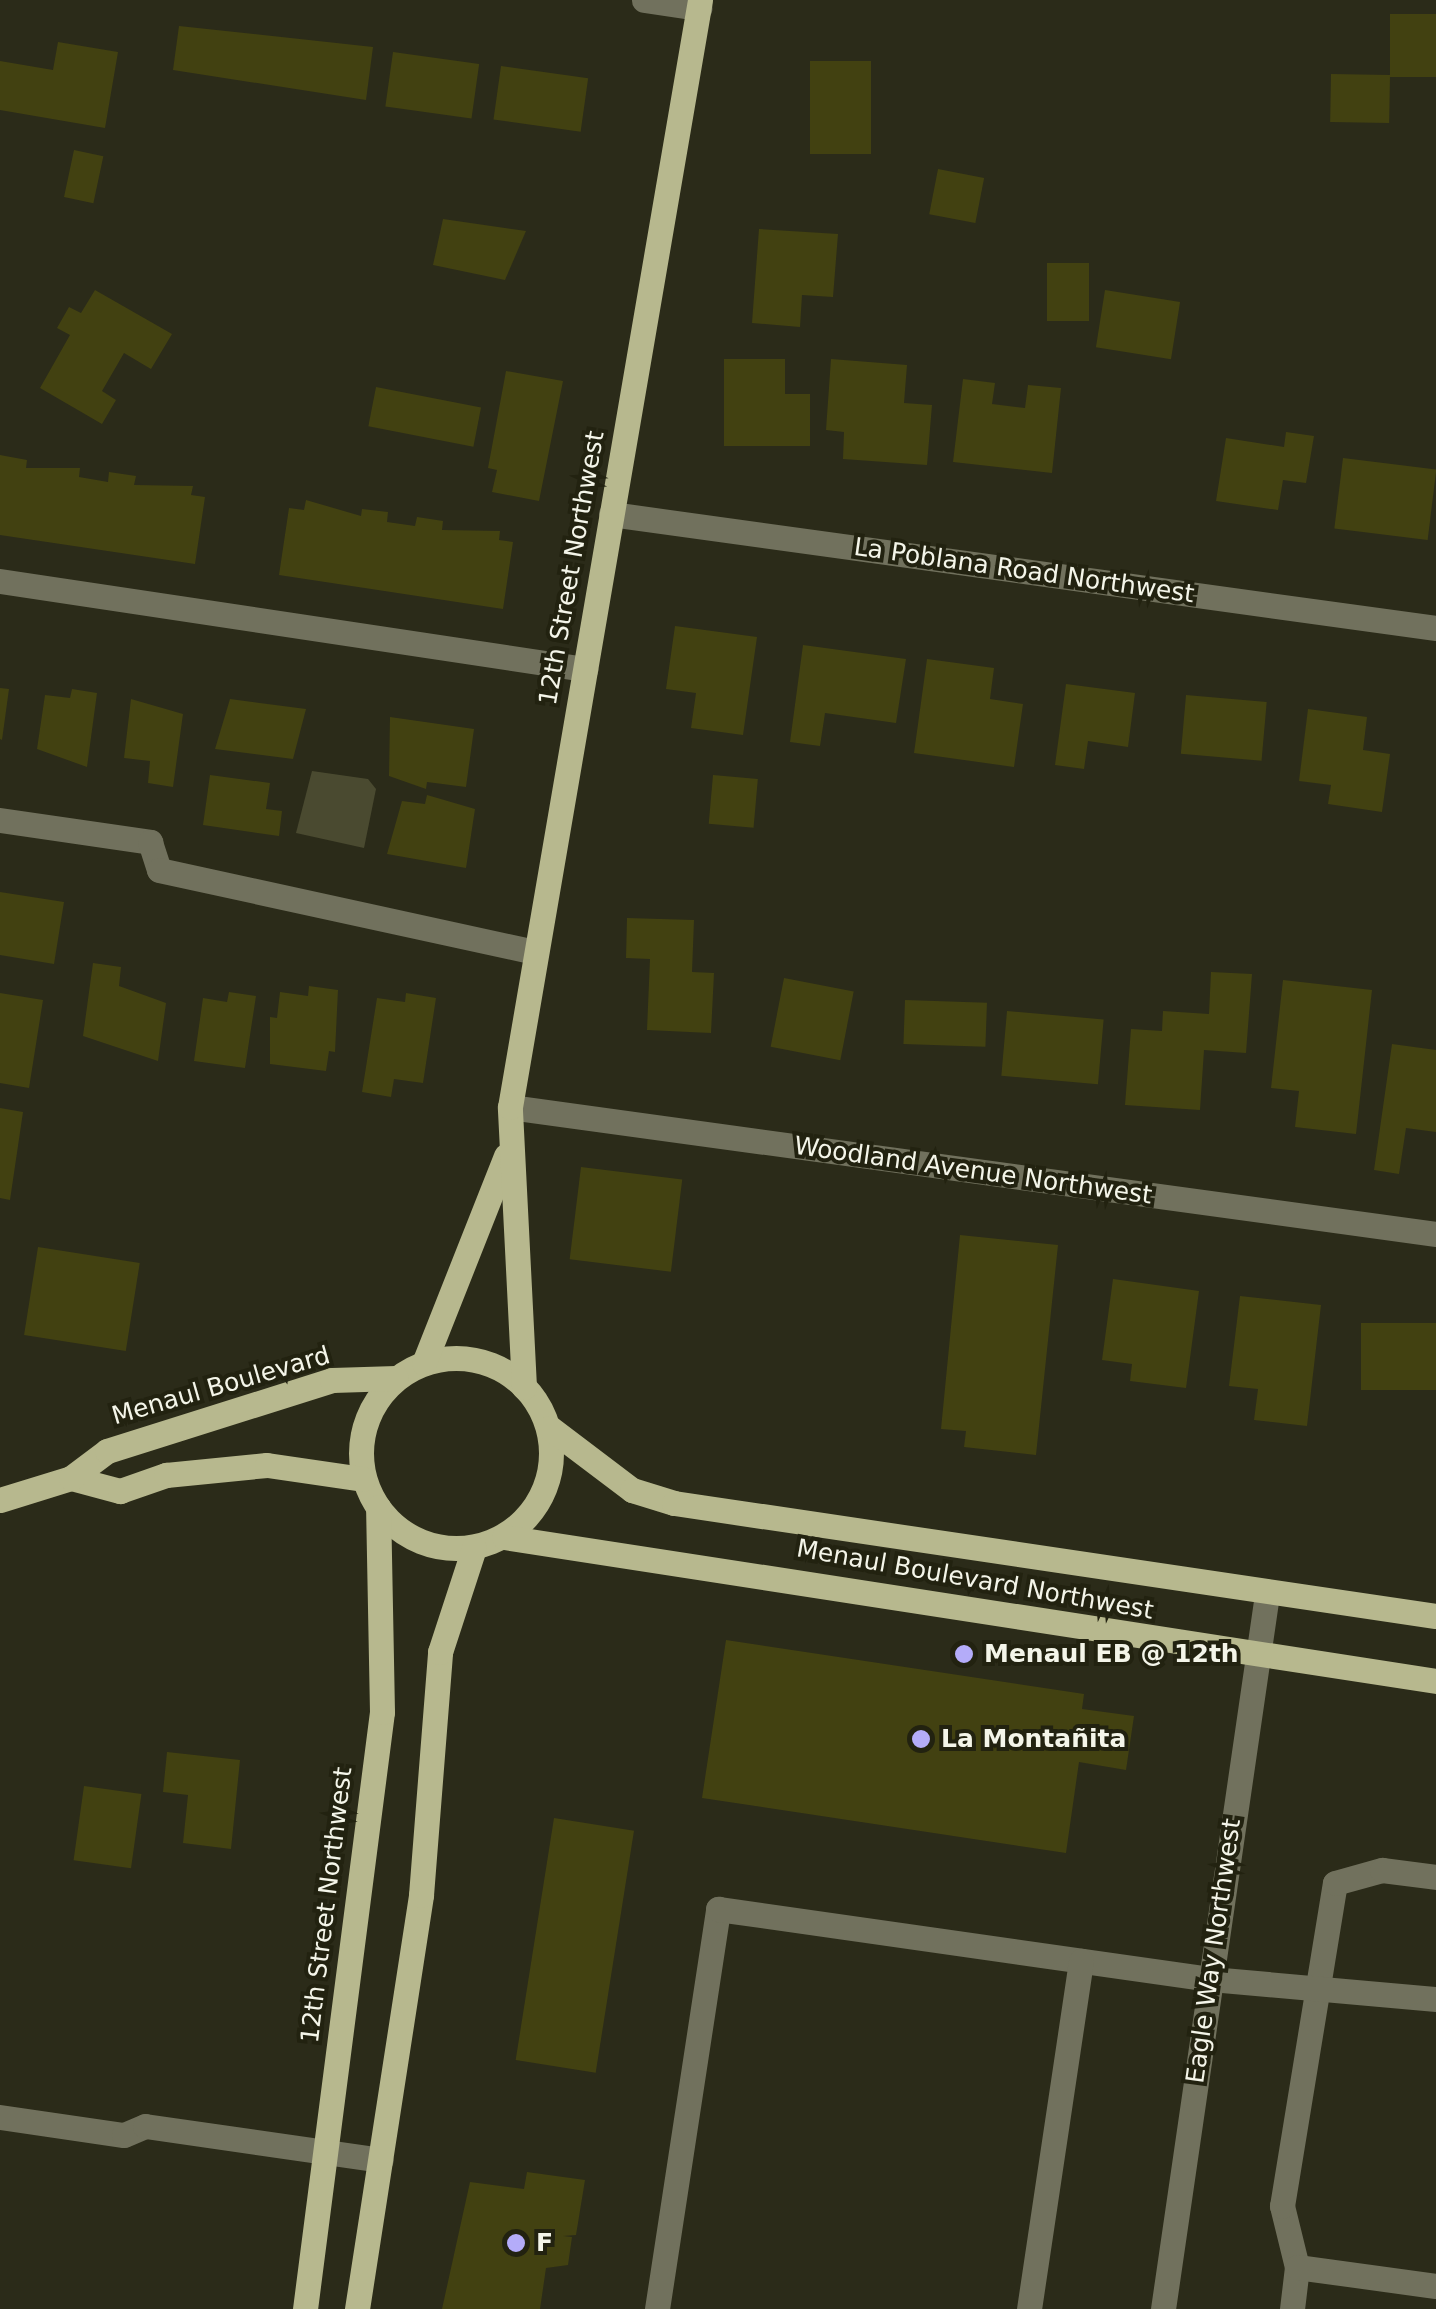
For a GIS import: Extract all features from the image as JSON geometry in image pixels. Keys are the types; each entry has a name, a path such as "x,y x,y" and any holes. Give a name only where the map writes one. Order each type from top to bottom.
{"main road":[{"name":"12th Street Northwest","path":"524,1387 510,1107 700,4"},
{"name":"12th Street Northwest","path":"424,1363 510,1146"},
{"path":"550,1428 545,1491 504,1537 474,1548 412,1538 378,1507 363,1479 363,1431 396,1378 424,1363 487,1362 524,1387 550,1428 626,1486 674,1503 1266,1594 1436,1616"},
{"name":"Menaul Boulevard","path":"0,1500 71,1478 106,1451 318,1385 396,1378"},
{"path":"71,1478 120,1491 166,1475 267,1465 363,1479"},
{"name":"12th Street Northwest","path":"305,2309 382,1712 378,1507"},
{"name":"Menaul Boulevard Northwest","path":"504,1537 1436,1681"},
{"path":"357,2309 426,1856 440,1652 474,1548"}],"street":[{"path":"644,0 700,4"},
{"name":"La Poblana Road Northwest","path":"611,514 1436,628"},
{"path":"0,581 585,669"},
{"path":"0,820 150,842 159,870 536,952"},
{"name":"Woodland Avenue Northwest","path":"510,1107 1436,1234"},
{"name":"Eagle Way Northwest","path":"1162,2309 1266,1594"},
{"path":"1292,2309 1297,2267 1282,2206 1323,1985 1336,1883 1382,1870 1436,1877"},
{"path":"657,2309 718,1909 1211,1978 1323,1985 1436,1999"},
{"path":"1029,2309 1080,1960"},
{"path":"0,2117 327,2149 381,2160"},
{"path":"1297,2267 1436,2286"}],"green space":[{"path":"312,771 368,779 376,789 364,848 296,833"}],"building":[{"path":"1390,14 1436,14 1436,77 1390,77"},
{"path":"179,26 373,47 366,100 173,70"},
{"path":"58,42 118,52 105,128 0,110 0,61 53,70"},
{"path":"393,52 479,64 471,119 385,106"},
{"path":"810,61 871,61 871,154 810,154"},
{"path":"501,66 588,78 581,132 493,119"},
{"path":"1331,74 1390,75 1389,123 1330,122"},
{"path":"74,150 103,156 93,203 64,197"},
{"path":"938,169 984,178 975,223 929,214"},
{"path":"443,219 526,231 505,280 433,265"},
{"path":"759,229 838,234 833,297 802,295 800,327 752,323"},
{"path":"1047,263 1089,263 1089,321 1047,321"},
{"path":"95,290 172,334 151,369 124,353 102,391 116,400 102,424 40,388 70,335 57,328 69,307 81,313"},
{"path":"1105,290 1180,302 1171,359 1096,347"},
{"path":"724,359 785,359 785,394 810,394 810,446 724,446"},
{"path":"831,359 907,365 904,403 932,405 927,465 843,459 844,432 826,430"},
{"path":"506,371 563,381 539,501 492,492 497,470 488,468"},
{"path":"963,379 995,383 992,404 1025,408 1028,385 1061,388 1052,473 953,462"},
{"path":"376,387 481,407 473,447 368,426"},
{"path":"1286,432 1314,436 1306,483 1283,480 1278,510 1216,501 1226,438 1284,447"},
{"path":"0,455 27,460 26,468 80,468 79,477 108,482 109,472 136,476 134,485 193,486 191,495 205,497 195,564 0,535"},
{"path":"1343,458 1436,469 1428,540 1334,528"},
{"path":"306,500 361,516 362,509 388,512 387,522 415,526 417,517 443,521 442,530 500,531 499,540 513,542 503,609 279,575 289,508 304,510"},
{"path":"675,626 757,637 743,735 691,728 696,693 666,689"},
{"path":"803,645 906,659 896,723 825,713 820,746 790,742"},
{"path":"927,659 994,668 990,699 1023,704 1014,767 914,753"},
{"path":"1066,684 1135,693 1128,747 1088,741 1084,769 1055,765"},
{"path":"0,688 9,689 2,740 0,739"},
{"path":"72,689 97,693 87,767 37,749 45,695 70,698"},
{"path":"1186,695 1267,702 1262,761 1181,754"},
{"path":"131,699 183,714 173,787 148,783 150,761 124,758"},
{"path":"230,699 306,709 293,759 215,749"},
{"path":"1308,709 1367,717 1363,750 1390,754 1382,812 1328,804 1331,785 1299,781"},
{"path":"390,717 474,729 466,787 427,782 426,789 389,776"},
{"path":"210,775 270,783 266,809 282,811 279,836 203,825"},
{"path":"713,775 758,779 754,828 709,824"},
{"path":"427,795 475,809 466,868 387,854 402,801 425,804"},
{"path":"0,892 64,902 54,964 0,955"},
{"path":"627,918 694,920 692,972 714,973 711,1033 647,1030 650,959 626,958"},
{"path":"93,963 121,967 119,986 166,1003 158,1061 83,1036"},
{"path":"1211,972 1252,974 1246,1053 1204,1050 1200,1110 1125,1105 1131,1029 1162,1031 1163,1011 1209,1014"},
{"path":"784,978 854,992 840,1060 771,1047"},
{"path":"1283,980 1372,990 1356,1134 1295,1127 1299,1091 1271,1088"},
{"path":"309,986 338,990 335,1052 329,1051 326,1071 270,1064 270,1017 277,1018 280,992 308,996"},
{"path":"229,992 256,996 245,1068 194,1061 203,998 227,1002"},
{"path":"0,993 43,1000 29,1088 0,1083"},
{"path":"406,993 436,998 423,1083 394,1079 391,1097 362,1092 377,998 405,1002"},
{"path":"905,1000 987,1003 985,1047 903,1044"},
{"path":"1007,1011 1104,1019 1098,1084 1001,1076"},
{"path":"1392,1044 1436,1050 1436,1132 1406,1128 1399,1174 1374,1170"},
{"path":"0,1108 23,1112 10,1200 0,1198"},
{"path":"581,1167 682,1179 671,1272 570,1259"},
{"path":"960,1235 1058,1245 1036,1455 964,1447 966,1431 941,1429"},
{"path":"38,1247 140,1263 126,1351 24,1335"},
{"path":"1113,1279 1199,1291 1186,1388 1130,1381 1132,1364 1102,1360"},
{"path":"1240,1296 1321,1305 1307,1426 1254,1420 1258,1389 1229,1386"},
{"path":"1361,1323 1436,1323 1436,1390 1361,1390"},
{"name":"La Montañita","path":"726,1640 1084,1694 1082,1709 1134,1716 1126,1770 1079,1762 1066,1853 702,1798"},
{"path":"167,1752 240,1760 231,1849 183,1843 188,1795 163,1792"},
{"path":"84,1786 141,1794 131,1868 74,1860"},
{"path":"554,1818 634,1831 596,2073 516,2060"},
{"name":"F","path":"527,2172 585,2180 576,2235 563,2236 572,2237 568,2265 546,2268 540,2309 442,2309 470,2182 524,2189"}],"place":[{"name":"Menaul EB @ 12th","path":"964,1654"},
{"name":"La Montañita","path":"921,1739"},
{"name":"F","path":"516,2243"}]}
